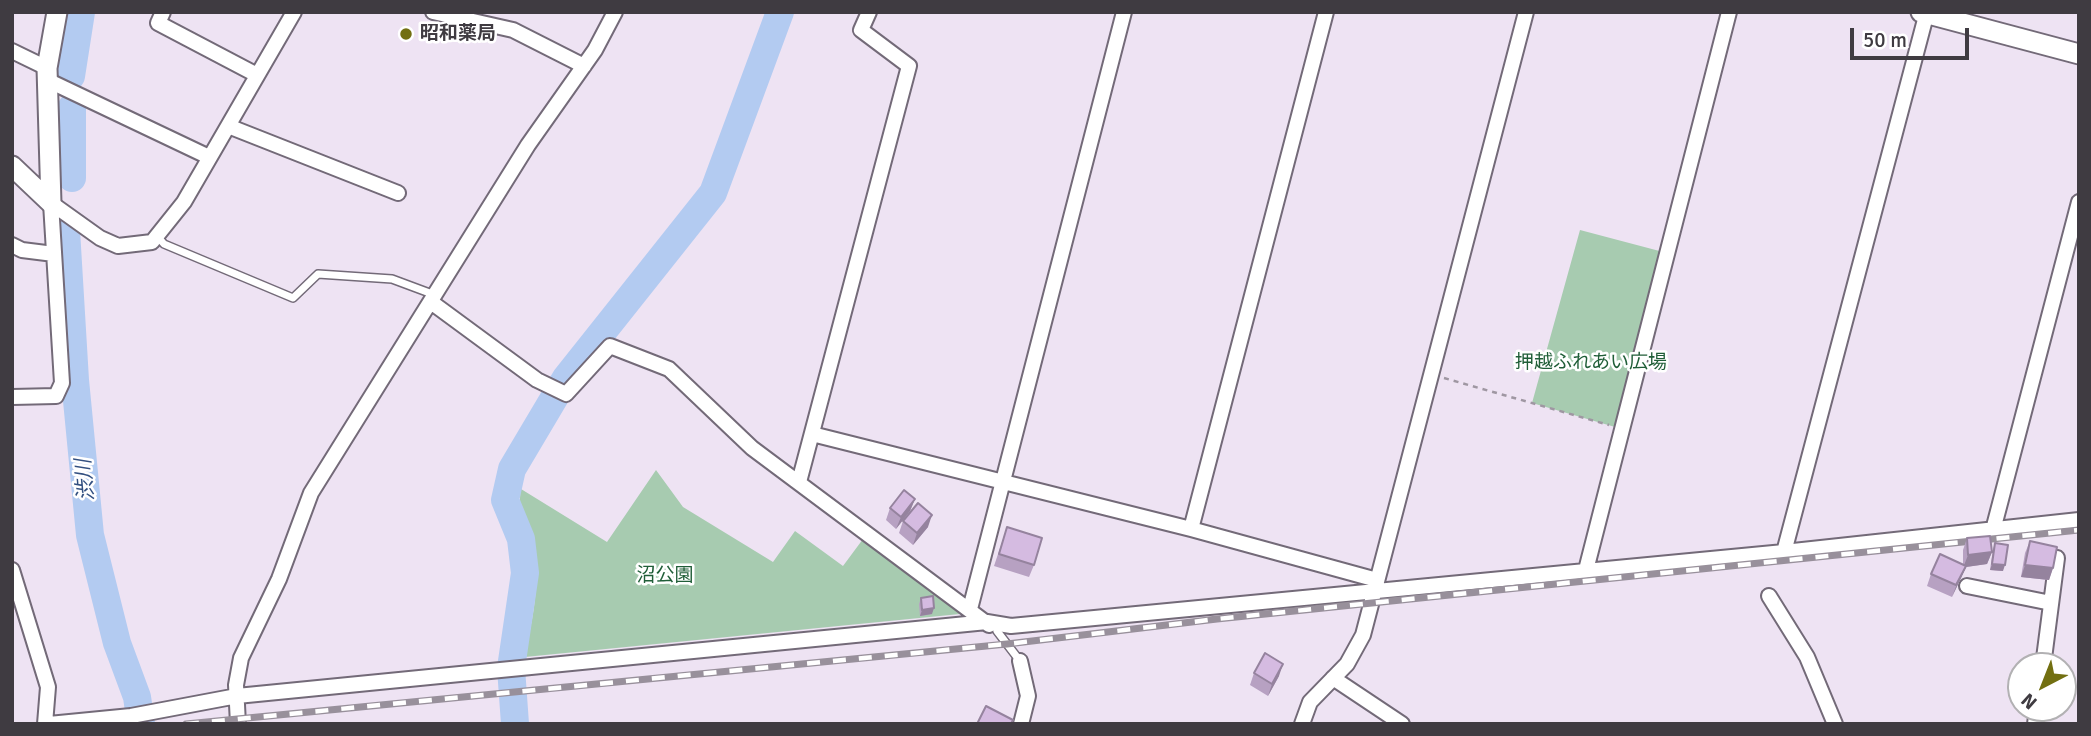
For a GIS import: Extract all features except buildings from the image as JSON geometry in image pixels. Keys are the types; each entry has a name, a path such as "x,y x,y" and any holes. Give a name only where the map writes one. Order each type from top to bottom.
{"street":[{"path":"12,397 56,396 62,383 51,202 47,74 57,12"},
{"path":"163,12 158,23 257,75"},
{"path":"12,166 51,202 100,238 118,246 152,242 184,202 293,12"},
{"path":"433,12 513,30 584,66"},
{"path":"238,724 237,696 241,658 279,579 311,493 367,398 433,299 528,145 584,66 615,12"},
{"path":"799,482 909,66 861,30 869,12"},
{"path":"970,608 1124,12"},
{"path":"1191,529 1325,12"},
{"path":"1302,724 1310,702 1347,664 1363,635 1526,12"},
{"path":"1586,570 1729,12"},
{"path":"1784,552 1925,13 2079,54"},
{"path":"12,51 47,74 209,157"},
{"path":"228,126 398,193"},
{"path":"1993,530 2079,202"},
{"path":"12,245 22,250 54,254"},
{"path":"433,299 537,380 566,394 610,346 669,369 752,448 992,627"},
{"path":"812,434 1191,529 1376,585"},
{"path":"12,570 18,605 48,687 47,724 131,716 237,696 523,667 1011,626 1376,585 1784,552 2079,520"},
{"path":"2045,652 2057,558"},
{"path":"1967,586 2051,603"},
{"path":"1769,596 1807,657 1835,724"},
{"path":"1020,661 1028,696 1021,724"},
{"path":"1334,678 1386,710 1402,724"}],"lane":[{"path":"158,236 164,244 293,298 318,274 392,279 433,299"},
{"path":"992,627 1020,661"}],"path":[{"path":"1431,374 1622,429"},
{"path":"407,724 412,724"}],"green space":[{"name":"押越ふれあい広場","path":"1580,230 1667,253 1622,429 1532,403"},
{"name":"沼公園","path":"656,470 683,507 773,562 795,531 843,566 863,539 960,614 525,657 534,610 536,581 521,511 521,489 607,542"}],"waterway":[{"name":"渋川","path":"71,76 81,12"},
{"path":"515,724 511,668 525,573 521,539 505,500 512,469 566,378 713,193 780,12"},
{"name":"渋川","path":"72,107 72,178"},
{"name":"渋川","path":"66,230 75,380 90,535 117,643 137,697 141,724"}],"railway":[{"path":"186,724 1007,644 1217,619 2079,530"}],"place":[{"name":"昭和薬局","path":"406,34"}]}
